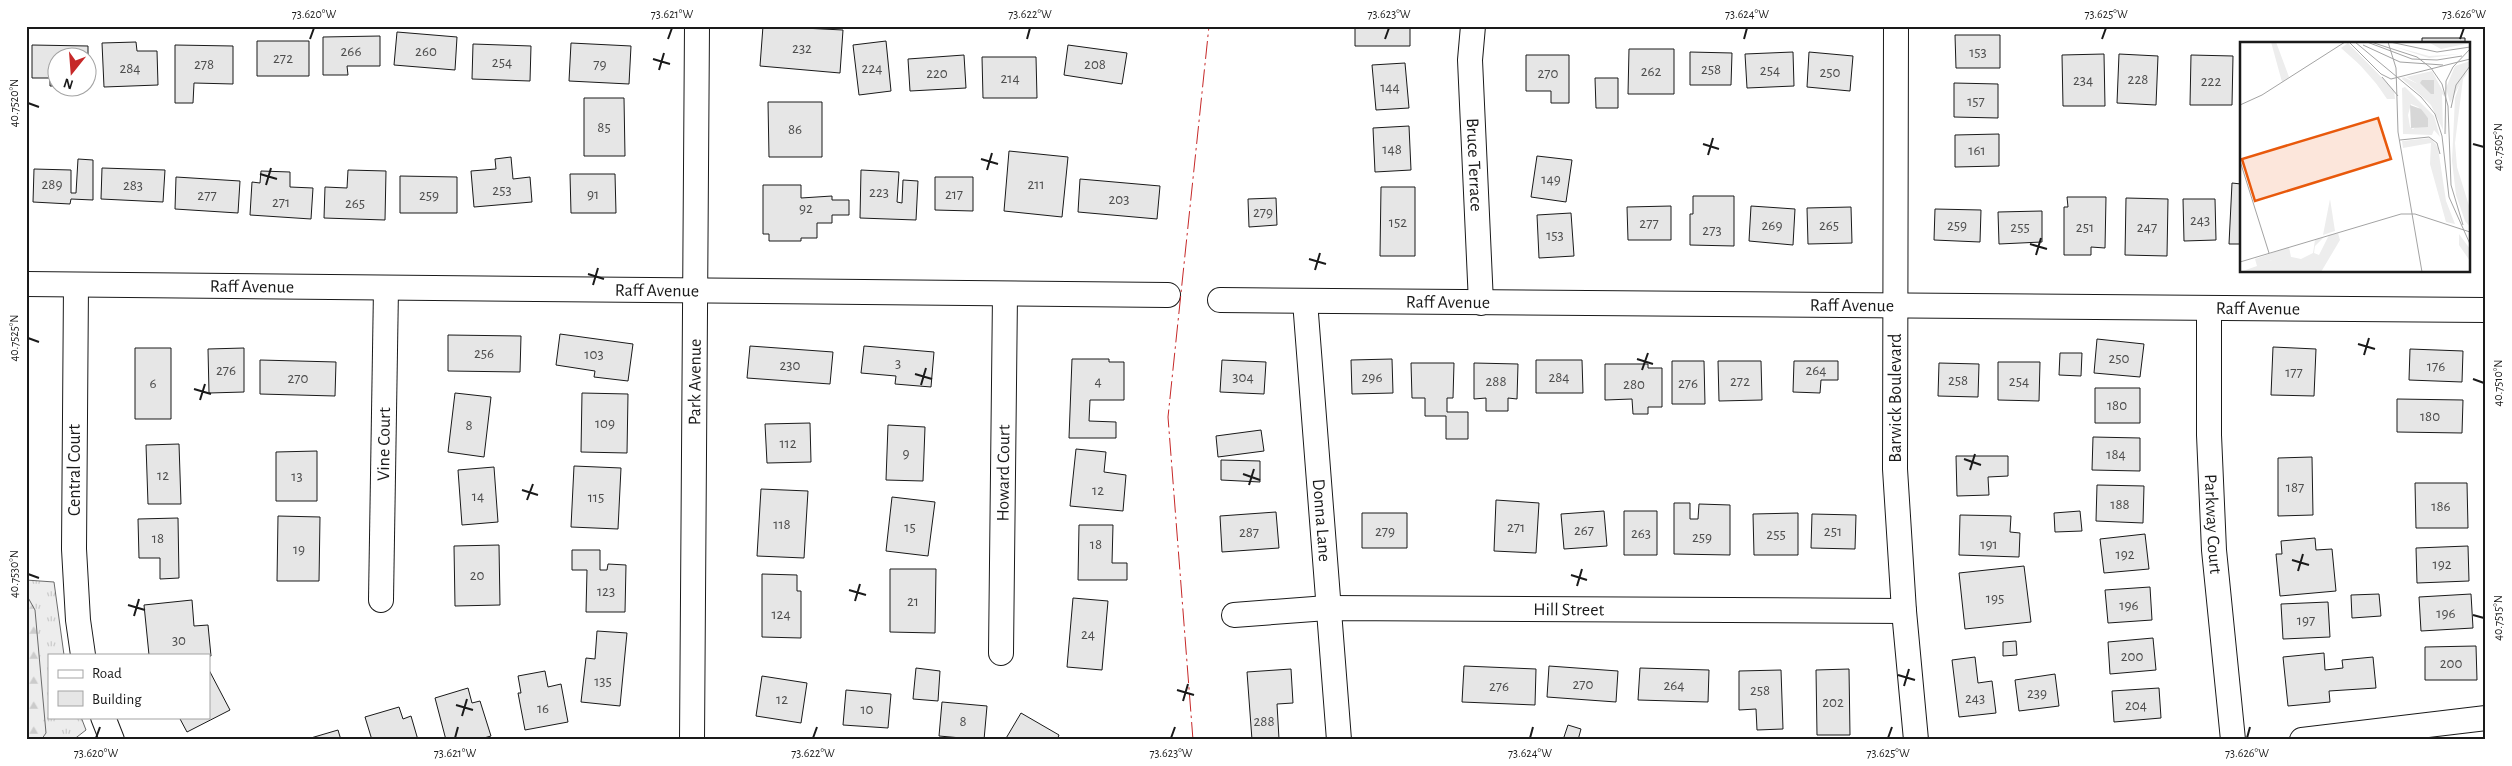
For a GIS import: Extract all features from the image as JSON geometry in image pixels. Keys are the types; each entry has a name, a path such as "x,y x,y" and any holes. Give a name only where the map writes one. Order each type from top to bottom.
{"street":[{"name":"Park Avenue","path":"692,740 697,26"},
{"name":"Bruce Terrace","path":"1473,26 1470,60 1481,303"},
{"name":"Barwick Boulevard","path":"1896,26 1895,469 1904,611 1916,740"},
{"name":"Raff Avenue","path":"26,284 1168,295"},
{"name":"Central Court","path":"76,284 74,549 78,620 83,654"},
{"name":"Vine Court","path":"381,600 386,288"},
{"name":"Howard Court","path":"1001,653 1005,294"},
{"name":"Raff Avenue","path":"1220,300 2486,310"},
{"name":"Donna Lane","path":"1305,301 1327,608 1339,740"},
{"name":"Parkway Court","path":"2209,308 2209,435 2214,550 2233,740"},
{"name":"Hill Street","path":"1234,616 1327,608 1904,611"},
{"path":"103,718 112,740"},
{"path":"2302,740 2486,718"}],"green space":[{"path":"26,580 54,582 64,654 48,654 48,718 81,718 86,730 73,740 26,740"},
{"path":"26,594 35,610 46,733 41,740 26,740"}],"building":[{"path":"763,26 843,30 840,73 760,66"},
{"path":"1355,26 1410,26 1410,46 1355,46"},
{"path":"397,32 457,37 455,70 394,65"},
{"path":"1955,35 2000,35 2000,68 1956,68"},
{"path":"380,36 380,66 347,66 348,75 323,75 323,37"},
{"path":"2422,38 2465,38 2465,42 2422,42"},
{"path":"257,41 309,41 309,76 257,76"},
{"path":"886,41 891,91 859,95 853,45"},
{"path":"136,42 137,51 157,51 158,85 104,87 102,43"},
{"path":"571,43 631,46 629,84 569,81"},
{"path":"473,44 531,46 530,81 472,79"},
{"path":"32,45 88,46 88,48 48,48 48,78 32,78"},
{"path":"175,45 233,46 233,84 194,83 193,103 175,103"},
{"path":"1068,45 1127,53 1122,84 1064,75"},
{"path":"1629,49 1674,49 1674,94 1628,94"},
{"path":"1690,52 1732,53 1731,85 1690,85"},
{"path":"1793,52 1794,86 1747,88 1745,54"},
{"path":"1809,52 1853,56 1850,91 1807,87"},
{"path":"2104,54 2105,106 2063,106 2062,55"},
{"path":"2119,54 2158,56 2156,105 2117,103"},
{"path":"964,55 966,88 910,91 908,59"},
{"path":"1526,55 1569,55 1569,103 1551,103 1551,91 1526,91"},
{"path":"2191,55 2233,56 2232,105 2190,105"},
{"path":"982,57 1036,57 1037,98 983,98"},
{"path":"1405,63 1409,108 1376,110 1372,65"},
{"path":"1595,78 1618,78 1618,108 1596,108"},
{"path":"1954,83 1998,84 1998,118 1954,117"},
{"path":"584,98 624,98 625,156 584,156"},
{"path":"768,102 822,102 822,157 769,157"},
{"path":"1409,126 1411,170 1375,172 1373,128"},
{"path":"1999,134 1999,166 1955,167 1955,135"},
{"path":"1009,151 1068,157 1062,217 1004,211"},
{"path":"1537,156 1572,160 1566,202 1531,197"},
{"path":"511,157 513,179 530,177 532,202 474,207 471,171 496,169 495,159"},
{"path":"78,159 93,160 93,200 71,199 70,204 33,202 34,169 71,170 71,193 76,193"},
{"path":"102,168 165,170 163,202 101,199"},
{"path":"348,170 386,171 385,220 324,218 325,187 347,188"},
{"path":"861,170 899,172 897,202 902,203 903,180 918,181 916,220 860,218"},
{"path":"261,171 290,172 290,187 313,188 311,219 250,215 252,182 260,183"},
{"path":"570,174 615,174 616,213 571,213"},
{"path":"400,176 457,177 457,213 400,213"},
{"path":"176,177 240,181 238,213 175,209"},
{"path":"935,177 973,177 973,211 935,210"},
{"path":"1080,179 1160,186 1157,219 1078,212"},
{"path":"2232,183 2240,184 2240,244 2229,244"},
{"path":"763,185 801,185 801,198 832,196 832,200 849,200 849,215 832,215 832,223 817,223 817,238 801,238 801,241 769,241 769,234 763,234"},
{"path":"1381,187 1415,187 1415,256 1380,256"},
{"path":"1693,196 1734,196 1734,246 1690,245 1690,214 1693,214"},
{"path":"2067,197 2106,197 2105,248 2091,247 2091,255 2064,255 2064,207 2068,207"},
{"path":"1276,198 1277,225 1249,227 1248,199"},
{"path":"2126,198 2168,199 2167,256 2125,255"},
{"path":"2183,199 2215,199 2216,240 2184,241"},
{"path":"1671,206 1671,240 1628,240 1627,207"},
{"path":"1751,206 1795,209 1793,245 1749,241"},
{"path":"1851,207 1852,243 1808,244 1807,208"},
{"path":"1935,209 1981,210 1980,242 1934,240"},
{"path":"2042,211 2042,242 1999,244 1998,212"},
{"path":"1571,213 1574,256 1539,258 1537,215"},
{"path":"560,334 633,344 628,381 594,377 595,371 556,365"},
{"path":"448,335 521,336 520,372 448,371"},
{"path":"2097,339 2144,344 2140,377 2094,373"},
{"path":"750,346 833,352 830,384 747,378"},
{"path":"864,346 934,352 931,387 895,384 896,376 861,373"},
{"path":"2273,347 2316,349 2314,396 2271,395"},
{"path":"135,348 171,348 171,419 135,419"},
{"path":"244,348 244,392 209,393 208,349"},
{"path":"2410,349 2463,351 2462,382 2409,380"},
{"path":"2060,353 2082,353 2081,376 2059,375"},
{"path":"1072,359 1109,359 1109,362 1124,362 1124,400 1090,400 1089,421 1116,422 1116,438 1069,438"},
{"path":"1392,359 1393,393 1352,394 1351,360"},
{"path":"260,360 336,362 335,396 260,394"},
{"path":"1222,360 1266,362 1264,394 1220,392"},
{"path":"1536,360 1582,360 1583,393 1536,393"},
{"path":"1672,361 1704,361 1705,404 1672,404"},
{"path":"1718,361 1761,361 1762,400 1719,401"},
{"path":"1794,361 1838,361 1838,380 1821,380 1820,393 1793,392"},
{"path":"1998,362 2040,362 2039,401 1998,400"},
{"path":"1411,363 1454,363 1453,398 1447,398 1447,412 1468,412 1468,439 1446,439 1446,416 1425,416 1425,398 1412,398"},
{"path":"1474,363 1518,364 1517,399 1508,398 1508,411 1486,411 1486,398 1474,399"},
{"path":"1939,363 1979,364 1978,397 1938,396"},
{"path":"1605,364 1648,364 1648,368 1662,368 1662,407 1648,407 1648,414 1633,414 1632,399 1605,400"},
{"path":"2095,388 2140,388 2140,423 2095,423"},
{"path":"455,393 491,397 484,457 448,452"},
{"path":"582,393 628,394 627,453 581,452"},
{"path":"2397,399 2463,400 2462,433 2397,432"},
{"path":"810,423 811,462 767,463 765,424"},
{"path":"888,425 925,427 923,481 886,480"},
{"path":"1261,430 1264,451 1218,457 1216,436"},
{"path":"2093,437 2140,438 2140,471 2092,470"},
{"path":"179,444 181,504 148,504 146,445"},
{"path":"1076,449 1106,452 1104,472 1126,475 1123,511 1070,506"},
{"path":"317,451 317,501 276,501 276,452"},
{"path":"1956,456 2008,456 2008,476 1988,477 1989,495 1957,496"},
{"path":"2312,457 2313,515 2278,516 2278,458"},
{"path":"1221,460 1260,461 1260,482 1221,480"},
{"path":"574,466 621,468 618,529 571,527"},
{"path":"494,467 498,522 462,525 458,470"},
{"path":"2415,483 2467,483 2468,528 2416,528"},
{"path":"2097,485 2144,486 2143,523 2096,521"},
{"path":"761,489 808,491 804,558 757,556"},
{"path":"892,497 935,502 928,556 886,551"},
{"path":"1496,500 1539,503 1536,553 1494,551"},
{"path":"1674,503 1690,503 1690,519 1698,519 1699,504 1730,505 1730,555 1674,554"},
{"path":"1604,511 1607,546 1564,549 1561,514"},
{"path":"1624,511 1657,511 1657,555 1624,555"},
{"path":"2080,511 2082,531 2055,532 2054,513"},
{"path":"1276,512 1279,548 1222,552 1220,516"},
{"path":"1362,513 1407,513 1407,548 1362,548"},
{"path":"1798,513 1798,555 1754,555 1753,514"},
{"path":"1812,514 1856,515 1855,549 1811,548"},
{"path":"1960,515 2011,516 2010,532 2020,533 2019,557 1959,555"},
{"path":"278,516 320,517 319,581 277,581"},
{"path":"178,518 179,578 160,579 160,558 139,558 138,519"},
{"path":"1079,525 1113,525 1112,563 1127,563 1127,580 1078,580"},
{"path":"2145,534 2149,569 2104,573 2100,539"},
{"path":"2315,538 2316,550 2332,549 2336,591 2280,596 2276,554 2282,554 2281,541"},
{"path":"499,545 500,605 455,606 454,546"},
{"path":"2468,546 2469,581 2417,583 2416,548"},
{"path":"572,550 600,550 600,570 607,570 608,564 626,565 625,612 586,612 587,570 572,570"},
{"path":"2024,566 2031,622 1965,629 1959,573"},
{"path":"890,569 936,569 935,633 890,632"},
{"path":"762,574 797,575 797,591 801,591 801,638 762,637"},
{"path":"2150,587 2152,620 2108,623 2105,590"},
{"path":"2379,594 2381,616 2352,618 2351,595"},
{"path":"2471,594 2473,628 2421,631 2419,597"},
{"path":"1073,598 1108,601 1102,670 1067,667"},
{"path":"192,600 194,626 208,625 211,656 210,654 149,654 144,605"},
{"path":"2328,602 2330,637 2283,639 2281,604"},
{"path":"597,631 627,633 620,706 581,702 586,658 595,659"},
{"path":"2153,638 2156,670 2110,674 2108,642"},
{"path":"2016,641 2017,655 2003,656 2003,642"},
{"path":"2476,646 2477,680 2425,680 2425,647"},
{"path":"2324,653 2325,670 2343,668 2342,660 2373,657 2376,688 2329,691 2330,702 2288,706 2283,657"},
{"path":"1975,657 1978,683 1992,681 1996,713 1959,717 1952,660"},
{"path":"1464,666 1536,669 1535,705 1462,702"},
{"path":"1549,666 1618,671 1616,702 1547,697"},
{"path":"916,668 940,671 938,701 913,699"},
{"path":"1640,668 1709,670 1708,702 1638,700"},
{"path":"1291,669 1293,703 1277,704 1279,739 1252,740 1247,672"},
{"path":"1849,669 1850,735 1817,735 1816,670"},
{"path":"1781,670 1783,729 1757,730 1756,709 1739,710 1739,671"},
{"path":"545,671 548,687 561,684 568,722 525,730 518,693 521,693 518,676"},
{"path":"210,672 230,710 187,732 180,718 210,718"},
{"path":"2055,674 2059,706 2019,711 2015,680"},
{"path":"762,676 807,683 801,723 756,716"},
{"path":"468,688 472,703 480,701 491,736 477,740 446,740 435,698"},
{"path":"2159,688 2161,718 2114,722 2112,691"},
{"path":"846,690 891,694 888,728 843,725"},
{"path":"942,702 987,706 984,740 939,736"},
{"path":"399,707 403,719 411,716 418,740 372,740 365,717"},
{"path":"1021,713 1059,735 1057,740 1005,740"},
{"path":"1568,725 1581,729 1578,740 1563,740"},
{"path":"338,730 341,740 304,740"}],"power":[{"path":"1193,740 1168,417 1209,26"}]}
